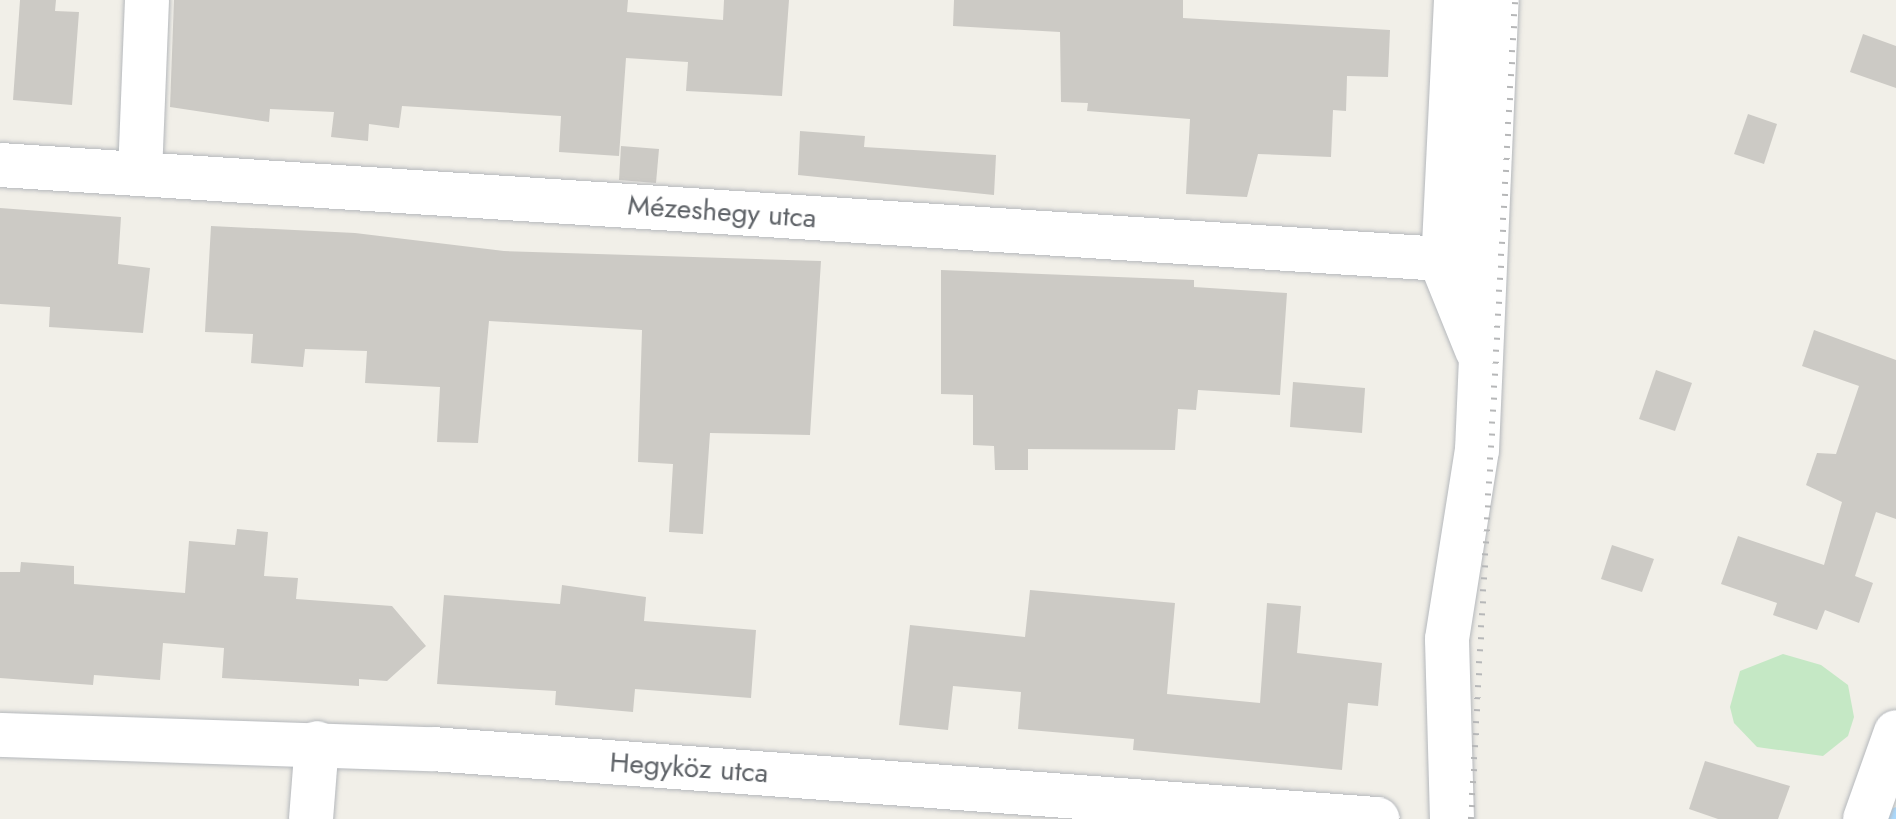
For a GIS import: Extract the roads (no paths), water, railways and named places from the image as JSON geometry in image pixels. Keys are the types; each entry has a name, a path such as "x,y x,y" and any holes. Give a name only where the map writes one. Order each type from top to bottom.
{"street":[{"path":"140,174 147,0"},
{"path":"1456,0 1443,259 1449,289 1481,358"},
{"path":"1452,819 1447,639 1475,470 1497,0"},
{"name":"Mézeshegy utca","path":"0,165 1443,259"},
{"path":"1865,819 1896,732"},
{"name":"Hegyköz utca","path":"0,735 317,743 1377,819"},
{"path":"311,819 317,743"}],"waterway":[{"path":"1894,819 1896,813"}],"railway":[{"path":"1471,819 1515,0"}]}
